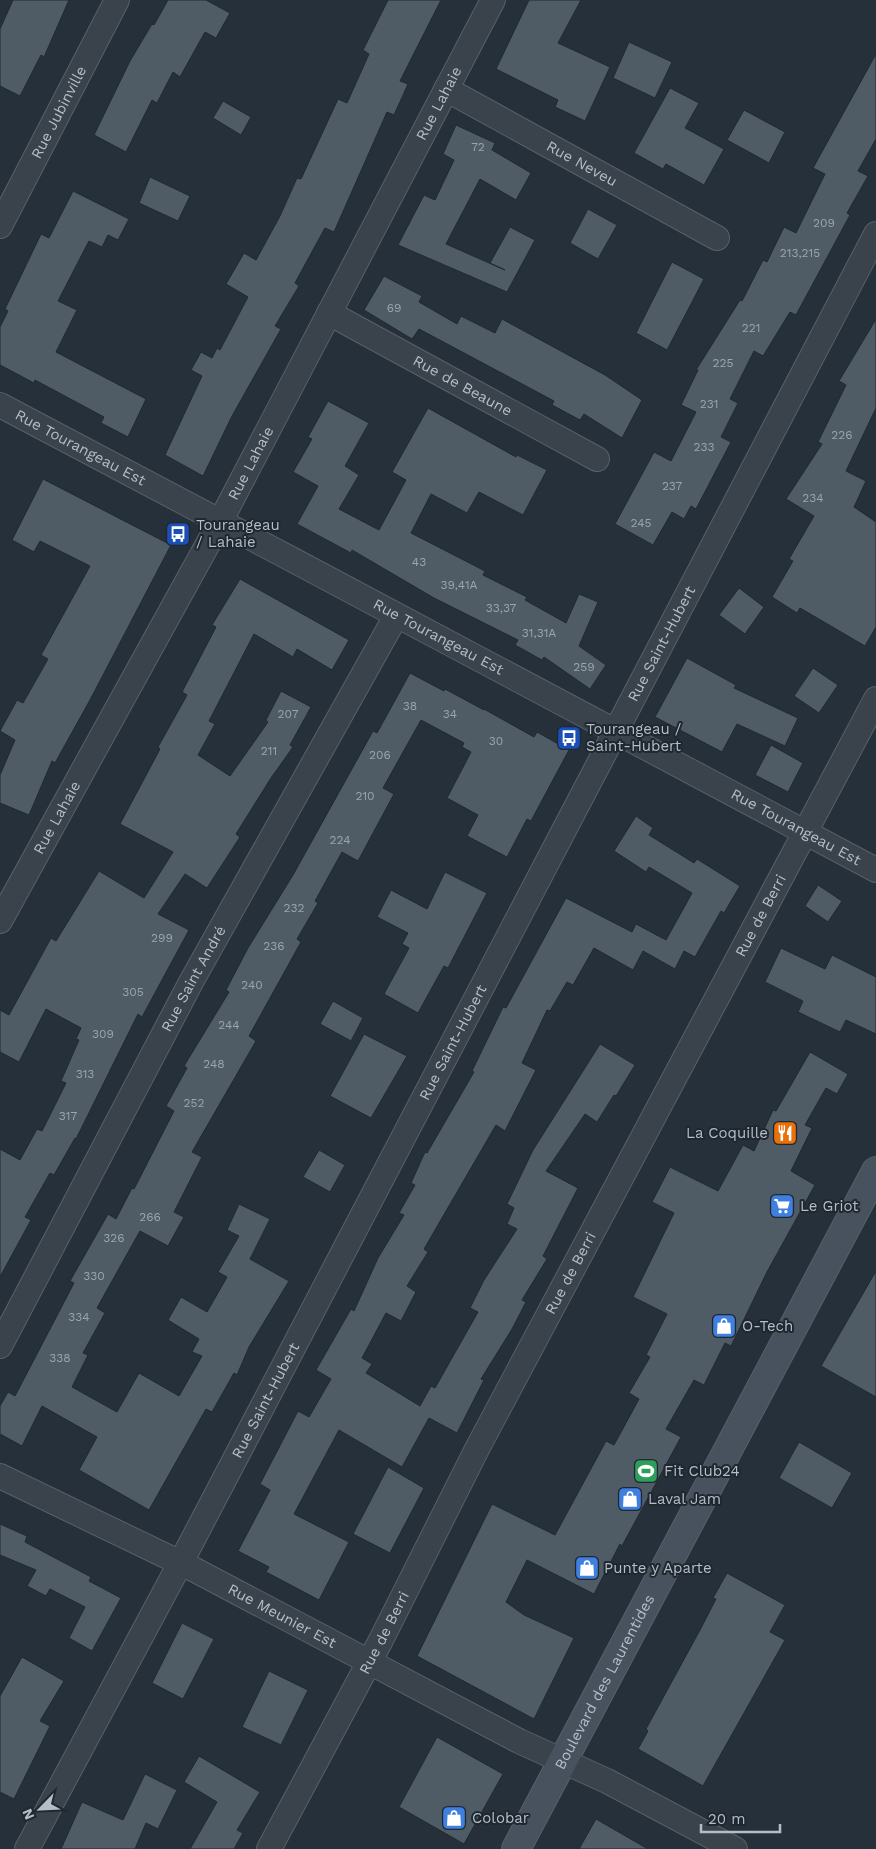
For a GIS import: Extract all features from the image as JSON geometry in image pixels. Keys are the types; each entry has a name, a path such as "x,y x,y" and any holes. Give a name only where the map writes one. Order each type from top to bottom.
{"main road":[{"name":"Boulevard des Laurentides","path":"516,1849 876,1171"}],"street":[{"name":"Rue Jubinville","path":"0,226 117,0"},
{"name":"Rue Lahaie","path":"0,921 220,522 493,0"},
{"name":"Rue Neveu","path":"446,90 717,238"},
{"name":"Rue Saint-Hubert","path":"27,1849 180,1562 876,234"},
{"name":"Rue de Beaune","path":"329,314 597,459"},
{"name":"Rue Tourangeau Est","path":"0,405 396,616 617,730 876,870"},
{"name":"Rue Saint André","path":"0,1346 191,982 396,616"},
{"name":"Rue de Berri","path":"269,1849 370,1661 478,1447 876,699"},
{"name":"Rue Meunier Est","path":"0,1476 180,1562 518,1741 607,1781 734,1849"}],"building":[{"path":"13,0 69,0 44,57 41,55 20,96 0,86 0,29"},
{"path":"168,0 206,0 230,13 216,38 205,32 180,77 173,72 157,103 152,100 126,152 94,135 130,61"},
{"path":"388,0 441,0 400,81 408,84 394,115 387,112 334,232 325,228 295,283 299,286 275,326 281,329 232,416 203,476 165,455 202,376 191,370 201,352 212,358 217,348 220,350 248,297 226,284 244,253 256,260 280,216 297,178 301,179 338,99 347,103 369,54 363,50"},
{"path":"529,0 581,0 558,43 610,67 585,121 555,107 558,100 496,69"},
{"path":"629,42 672,62 655,98 613,78"},
{"path":"876,54 876,139 858,171 868,176 847,213 850,215 796,315 790,312 763,356 754,351 730,399 738,403 721,437 731,442 696,509 691,506 684,519 672,512 653,545 615,524 654,452 671,461 696,412 681,405 698,370 696,370 740,300 742,301 763,260 767,262 784,227 796,233 825,174 813,168"},
{"path":"670,88 699,103 685,128 724,149 704,185 666,164 663,169 634,153"},
{"path":"223,101 251,117 241,135 213,118"},
{"path":"744,110 785,132 769,163 727,140"},
{"path":"456,125 495,143 492,150 531,173 516,200 480,179 446,244 505,270 490,263 510,227 535,240 507,292 398,245 424,195 435,200 454,160 443,154"},
{"path":"150,177 190,196 178,221 139,203"},
{"path":"73,191 129,219 118,240 108,235 102,247 89,241 58,301 77,310 56,352 146,399 128,437 101,423 104,417 35,380 34,383 0,365 0,327 8,311 5,309 41,234 49,238"},
{"path":"588,209 617,225 598,259 570,243"},
{"path":"672,262 704,279 667,350 636,333"},
{"path":"384,276 422,296 419,302 457,324 461,316 495,333 502,319 605,375 642,400 622,438 584,414 580,420 552,405 554,401 419,329 412,339 364,310"},
{"path":"876,319 876,408 846,471 866,481 854,507 876,522 876,627 865,646 800,608 797,613 772,597 793,561 789,559 814,516 786,499 822,444 818,442 846,385 839,381"},
{"path":"328,401 369,423 345,466 359,475 339,509 379,530 406,480 392,472 428,408 516,457 517,455 547,470 523,515 479,492 467,513 431,494 411,533 485,571 483,575 527,597 525,600 566,623 579,594 598,602 579,646 606,665 590,689 544,657 542,660 515,645 518,640 434,598 352,550 351,553 297,524 318,486 293,472 312,439 308,437"},
{"path":"43,479 171,545 90,700 55,763 52,761 29,815 0,803 0,775 15,740 0,731 17,700 23,703 48,659 41,655 90,566 40,541 34,552 12,540"},
{"path":"240,579 349,640 332,670 297,649 293,657 254,634 209,721 215,724 198,755 230,776 268,722 266,720 281,691 311,707 290,745 293,747 236,834 240,837 207,888 185,874 158,914 189,930 142,1017 138,1014 76,1139 54,1175 50,1173 25,1217 31,1220 0,1277 0,1149 20,1160 37,1129 42,1131 66,1083 61,1081 79,1040 76,1039 81,1028 46,1009 19,1062 0,1052 0,1010 9,1015 51,938 56,941 99,871 144,898 173,852 120,824 160,749 158,747 187,695 182,692 216,627 212,625"},
{"path":"739,588 764,607 745,634 719,615"},
{"path":"687,658 736,685 734,688 798,718 785,746 737,724 722,752 655,717"},
{"path":"813,668 838,685 819,713 794,696"},
{"path":"410,673 484,709 534,737 537,732 569,750 531,821 527,819 507,857 467,836 478,815 447,798 471,752 462,747 464,743 421,720 383,788 394,794 358,861 342,852 315,901 318,903 297,939 301,942 249,1036 256,1041 192,1152 202,1157 174,1212 184,1217 168,1246 140,1231 97,1308 105,1313 83,1353 88,1355 72,1387 117,1412 139,1373 179,1396 202,1356 192,1352 199,1339 168,1320 181,1297 207,1312 227,1277 218,1272 239,1236 227,1230 239,1204 270,1219 250,1259 289,1281 249,1347 237,1375 234,1373 212,1412 206,1409 149,1510 79,1470 97,1437 42,1406 22,1446 0,1434 0,1406 8,1392 15,1396 74,1283 70,1281 108,1214 116,1219 132,1188 134,1189 174,1111 166,1106 187,1068 184,1066 229,992 226,990 248,948 293,875 373,731 377,733"},
{"path":"771,745 803,763 788,792 755,775"},
{"path":"636,816 653,828 649,835 694,863 697,859 740,886 724,913 721,911 695,957 684,951 675,969 643,951 633,970 594,948 573,985 567,982 550,1011 547,1010 522,1063 536,1070 505,1131 496,1125 424,1249 428,1252 407,1286 416,1292 401,1321 386,1313 362,1358 372,1364 366,1373 420,1406 431,1386 435,1388 478,1312 470,1308 484,1280 517,1229 507,1224 514,1208 507,1204 533,1150 600,1044 635,1065 597,1122 585,1114 546,1171 578,1188 543,1256 547,1259 522,1300 526,1302 512,1329 481,1379 484,1380 457,1433 429,1418 402,1467 339,1430 294,1514 349,1542 319,1600 266,1572 269,1567 238,1551 270,1490 260,1484 298,1411 309,1417 331,1379 316,1370 351,1309 354,1311 378,1258 404,1215 399,1213 415,1185 411,1183 425,1152 427,1153 474,1072 472,1071 503,1007 506,1008 566,898 632,932 636,924 666,940 692,893 649,867 646,872 614,851"},
{"path":"445,872 487,893 448,968 444,966 418,1013 384,994 409,948 402,944 408,933 377,917 391,890 427,909"},
{"path":"818,885 842,901 828,922 805,906"},
{"path":"781,948 825,969 832,955 876,977 876,1034 846,1020 840,1032 798,1012 803,1001 765,982"},
{"path":"333,1001 363,1018 351,1041 320,1024"},
{"path":"364,1034 407,1056 371,1118 330,1096"},
{"path":"810,1052 848,1074 837,1094 826,1088 805,1125 812,1128 791,1171 815,1185 767,1272 731,1346 725,1343 704,1385 694,1380 666,1429 681,1437 622,1546 620,1544 594,1594 527,1560 506,1602 524,1615 574,1638 534,1719 417,1656 492,1504 555,1535 606,1441 614,1445 639,1399 629,1393 650,1357 646,1355 667,1314 633,1297 674,1213 652,1202 670,1167 718,1191 743,1145 754,1151 773,1110 776,1111"},
{"path":"319,1150 345,1165 330,1192 303,1177"},
{"path":"876,1271 876,1397 821,1366"},
{"path":"799,1442 852,1473 832,1508 779,1478"},
{"path":"388,1467 424,1488 390,1553 353,1534"},
{"path":"0,1524 27,1536 25,1542 91,1577 89,1581 121,1598 92,1651 69,1638 85,1607 50,1589 46,1596 27,1586 36,1570 0,1555"},
{"path":"727,1573 785,1605 770,1632 785,1640 703,1786 638,1749 648,1731 646,1729 716,1599 713,1598"},
{"path":"182,1623 214,1639 183,1699 152,1683"},
{"path":"22,1657 64,1681 40,1721 50,1726 14,1799 0,1792 0,1696"},
{"path":"269,1671 308,1690 281,1745 242,1727"},
{"path":"437,1737 503,1774 464,1844 399,1807"},
{"path":"199,1756 260,1792 237,1830 243,1833 234,1849 190,1849 217,1802 184,1782"},
{"path":"145,1774 177,1790 158,1829 146,1823 135,1849 61,1849 82,1802 123,1820"},
{"path":"596,1819 648,1849 579,1849"}],"place":[{"name":"Tourangeau / Lahaie","path":"178,534"},
{"name":"Tourangeau / Saint-Hubert","path":"569,738"},
{"name":"La Coquille","path":"785,1133"},
{"name":"Le Griot","path":"782,1206"},
{"name":"O-Tech","path":"724,1326"},
{"name":"Fit Club24","path":"646,1471"},
{"name":"Laval Jam","path":"630,1499"},
{"name":"Punte y Aparte","path":"587,1568"},
{"name":"Colobar","path":"454,1818"}]}
